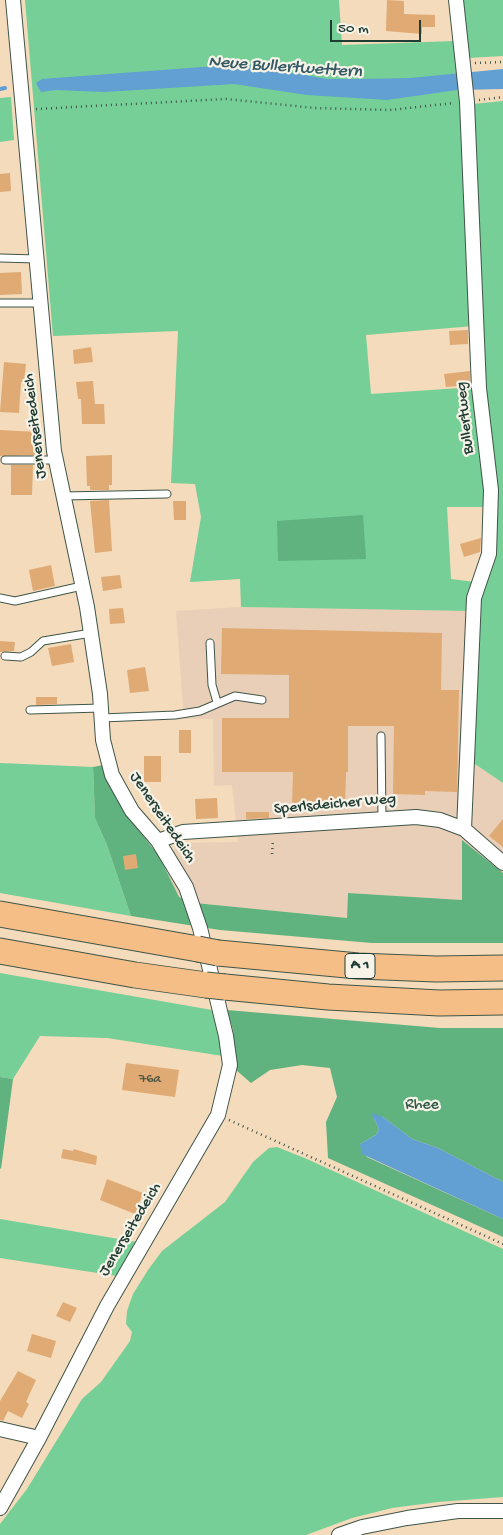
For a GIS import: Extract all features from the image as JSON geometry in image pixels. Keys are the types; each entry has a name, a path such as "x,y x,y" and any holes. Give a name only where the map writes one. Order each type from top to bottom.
{"highway":[{"name":"A 1","path":"0,914 208,951 358,966 436,969 503,968"},
{"name":"A 1","path":"0,951 135,975 216,986 328,997 439,1003 503,1002"}],"street":[{"name":"Jenerseitedeich","path":"0,1508 39,1438 107,1306 218,1115 230,1065 226,1036 200,928 186,887 158,841 132,811 112,775 103,740 91,633 56,460 13,0"},
{"name":"Bullertweg","path":"456,0 467,102 479,388 491,490 489,554 474,598 464,829"},
{"name":"Sperlsdeicher Weg","path":"158,841 183,832 271,828 382,818 416,817 440,820 464,829 503,863"},
{"path":"0,1429 39,1438"},
{"path":"339,1535 362,1527 416,1517 458,1511 503,1511"}],"lane":[{"path":"0,258 37,259"},
{"path":"0,303 41,303"},
{"path":"5,460 56,460"},
{"path":"63,496 166,494"},
{"path":"0,598 14,601 82,586"},
{"path":"5,656 21,657 31,652 42,641 91,633"},
{"path":"210,643 212,685 217,702"},
{"path":"30,710 175,715 200,711 217,702 235,696 262,700"},
{"path":"382,736 382,818"}],"path":[{"path":"463,64 503,62"},
{"path":"24,108 50,109 226,99 315,108 390,110 503,98"},
{"path":"271,828 274,834 272,854"},
{"path":"218,1115 503,1244"}],"shaded area":[{"path":"241,607 479,611 472,762 503,783 503,873 462,840 462,900 348,893 347,918 195,903 179,897 159,856 189,843 238,842 232,785 214,786 213,719 184,719 176,611"}],"green space":[{"path":"25,0 339,0 342,45 454,41 461,109 474,326 366,335 371,394 475,387 487,507 447,507 451,579 475,582 470,611 241,607 240,579 190,582 201,517 195,484 171,483 178,331 53,336"},
{"path":"461,0 503,0 503,56 468,58"},
{"path":"11,97 14,140 0,142 0,98"},
{"path":"503,101 503,783 472,762 479,599 492,555 482,388 473,104"},
{"path":"363,515 366,559 278,561 277,521"},
{"path":"0,763 93,767 95,818 107,845 131,916 0,893"},
{"path":"103,765 124,812 159,856 179,897 195,903 347,918 348,893 462,900 462,840 503,873 503,943 372,943 220,930 131,916 107,845 95,818 93,767"},
{"path":"0,973 212,1010 223,1056 107,1038 40,1036 13,1079 0,1077"},
{"name":"Rhee","path":"227,1010 440,1028 503,1028 503,1182 438,1148 412,1139 383,1117 374,1119 379,1129 376,1135 360,1144 367,1157 503,1219 503,1237 328,1158 326,1122 337,1097 330,1068 302,1065 270,1070 251,1083 236,1070 233,1030"},
{"path":"0,1077 13,1079 1,1169 0,1168"},
{"path":"277,1147 503,1249 503,1497 392,1508 352,1518 306,1535 0,1535 0,1524 27,1489 82,1399 101,1382 130,1341 132,1332 126,1324 127,1311 133,1294 148,1270 162,1251 225,1202 253,1162 269,1148"},
{"path":"0,1219 137,1242 117,1276 0,1258"}],"water":[{"path":"249,65 327,79 410,78 503,69 503,89 457,90 387,100 307,95 234,84 104,92 56,90 41,92 36,83 42,79"},
{"path":"371,1113 383,1117 412,1139 438,1148 503,1182 503,1219 362,1154 360,1144 376,1135 379,1129"}],"building":[{"path":"387,0 404,1 404,14 435,15 435,27 422,27 422,34 386,31"},
{"path":"10,173 11,191 0,192 0,174"},
{"path":"21,272 22,294 0,295 0,273"},
{"path":"468,330 468,344 450,345 449,331"},
{"path":"91,347 93,362 74,364 73,350"},
{"path":"4,362 26,364 24,382 21,382 19,413 0,412"},
{"path":"470,371 470,385 446,387 444,374"},
{"path":"93,381 95,404 104,404 105,424 82,424 81,399 78,399 76,382"},
{"path":"0,430 38,432 37,455 0,456"},
{"path":"112,455 112,485 109,485 109,490 90,490 90,486 87,486 86,456"},
{"path":"11,465 33,465 32,495 11,495"},
{"path":"109,500 112,551 95,553 90,501"},
{"path":"173,501 186,501 186,520 174,520"},
{"path":"481,538 480,552 464,557 460,544"},
{"path":"51,565 55,586 33,591 29,570"},
{"path":"120,575 122,588 103,591 101,577"},
{"path":"123,608 125,623 110,624 109,609"},
{"path":"222,628 442,633 441,690 459,690 457,792 425,791 425,795 393,794 394,726 348,726 348,772 346,772 345,809 292,807 293,772 222,772 222,718 289,718 289,675 221,674"},
{"path":"0,641 15,642 14,651 0,652"},
{"path":"71,644 74,662 52,666 48,648"},
{"path":"145,667 149,691 130,693 127,670"},
{"path":"36,697 57,697 57,704 36,705"},
{"path":"179,730 191,730 191,753 179,753"},
{"path":"144,756 161,756 161,782 144,782"},
{"path":"217,798 218,818 196,819 195,799"},
{"path":"246,812 269,812 269,818 246,819"},
{"path":"503,819 503,847 489,836"},
{"path":"136,854 138,868 125,870 123,856"},
{"path":"126,1063 179,1070 175,1097 122,1090"},
{"path":"63,1149 73,1151 74,1149 97,1156 96,1165 61,1158"},
{"path":"107,1179 143,1193 135,1214 100,1200"},
{"path":"63,1302 77,1308 70,1322 56,1316"},
{"path":"32,1334 56,1341 51,1358 27,1351"},
{"path":"18,1371 36,1380 26,1402 29,1404 22,1418 8,1411 3,1421 0,1420 0,1401"}],"waterway":[{"name":"Neue Bullertwettern","path":"0,89 5,88"}]}
